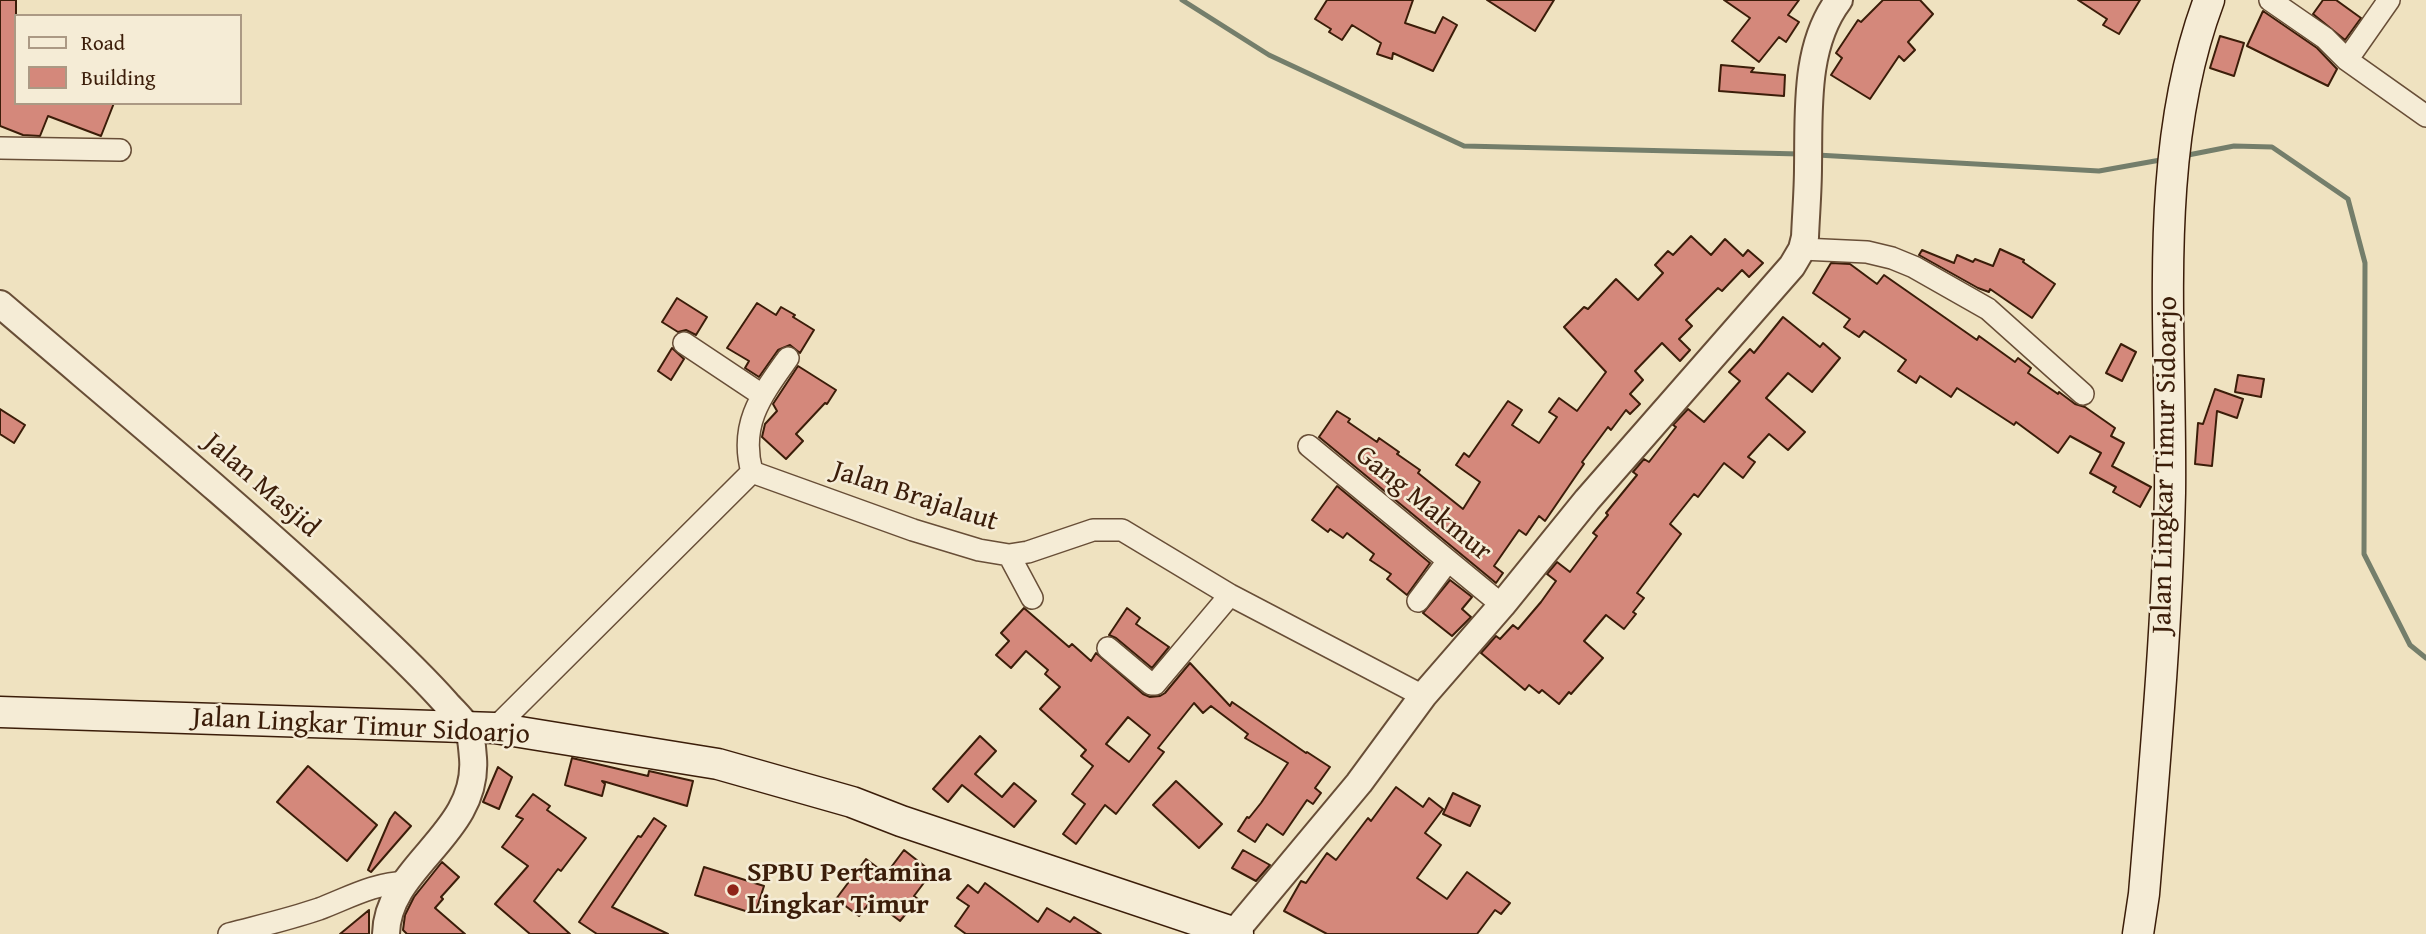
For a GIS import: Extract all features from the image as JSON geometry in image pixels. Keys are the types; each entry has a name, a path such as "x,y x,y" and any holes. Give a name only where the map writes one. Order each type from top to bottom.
{"main road":[{"name":"Jalan Lingkar Timur Sidoarjo","path":"2138,934 2144,894 2165,606 2170,481 2168,246 2174,165 2184,89 2198,29 2209,0"},
{"name":"Jalan Lingkar Timur Sidoarjo","path":"0,712 482,729 718,764 852,802 901,821 1235,933"}],"street":[{"path":"1235,933 1359,783 1429,689 1502,605 1587,500 1792,266 1803,243 1812,73 1820,36 1830,12 1839,0"},
{"path":"2270,0 2325,38 2347,60 2426,116"},
{"path":"2347,60 2389,0"},
{"path":"0,148 120,150"},
{"path":"1803,243 1867,252 1914,267 1988,309 2083,394"},
{"name":"Jalan Masjid","path":"0,304 268,531 482,729"},
{"path":"684,342 762,395"},
{"path":"386,934 393,903 453,826 464,806 482,729 749,454 751,419 762,395 788,358"},
{"name":"Gang Makmur","path":"1309,446 1502,605"},
{"name":"Jalan Brajalaut","path":"749,454 914,530 979,550 1009,555 1028,552 1093,530 1122,530 1230,595 1429,689"},
{"path":"1009,555 1032,598"},
{"path":"1418,601 1448,561"},
{"path":"1108,648 1151,684 1156,684 1230,595"},
{"path":"229,934 318,909 370,888 407,882"}],"building":[{"path":"0,0 16,0 14,105 113,105 101,136 48,116 40,136 23,135 0,126"},
{"path":"1327,0 1413,0 1405,23 1435,33 1443,17 1457,25 1433,71 1393,53 1392,59 1377,54 1381,43 1352,25 1342,40 1329,32 1331,29 1315,19"},
{"path":"1487,0 1554,0 1535,31"},
{"path":"1724,0 1799,0 1788,15 1799,22 1786,42 1779,37 1759,62 1732,41 1750,18"},
{"path":"1883,0 1920,0 1933,14 1908,42 1915,50 1904,61 1899,56 1870,99 1831,75 1842,58 1836,53 1858,20 1861,22"},
{"path":"2078,0 2140,0 2119,34 2103,25 2107,19"},
{"path":"2323,0 2336,0 2361,18 2345,40 2313,14"},
{"path":"2263,11 2317,48 2337,69 2328,86 2247,46"},
{"path":"2220,36 2244,43 2234,76 2210,68"},
{"path":"1721,65 1754,68 1751,72 1785,75 1784,96 1719,91"},
{"path":"1691,236 1711,255 1725,239 1743,256 1748,250 1763,263 1749,277 1742,270 1722,291 1718,288 1686,320 1692,326 1679,339 1690,350 1680,361 1662,343 1635,371 1643,380 1630,394 1640,404 1630,414 1626,410 1611,430 1608,427 1582,462 1584,464 1545,521 1539,516 1526,535 1519,530 1494,566 1503,573 1496,583 1319,437 1337,411 1377,442 1379,438 1399,452 1397,454 1420,470 1418,473 1463,509 1480,482 1456,465 1464,453 1469,457 1508,401 1522,410 1512,425 1539,443 1557,417 1549,412 1559,398 1577,411 1606,372 1564,327 1584,307 1588,309 1616,279 1638,300 1663,273 1655,265 1668,251 1673,255"},
{"path":"2000,249 2024,260 2023,262 2055,284 2032,318 1990,289 1989,292 1978,288 1919,255 1922,250 1954,263 1957,255 1993,266"},
{"path":"1831,263 1850,264 1877,284 1884,275 1977,340 1979,336 2015,362 2018,358 2031,368 2028,373 2115,428 2111,436 2124,443 2112,466 2151,487 2140,507 2113,492 2116,487 2090,473 2101,453 2070,436 2058,453 2016,422 2014,425 1957,388 1951,397 1920,376 1916,383 1898,371 1906,360 1864,331 1859,337 1844,327 1850,319 1813,293"},
{"path":"677,298 707,317 696,335 686,330 678,332 662,322"},
{"path":"757,303 776,315 781,307 814,330 800,353 790,345 778,350 759,377 745,368 749,361 727,348"},
{"path":"1783,317 1820,347 1823,343 1840,358 1812,392 1788,373 1766,398 1805,432 1788,450 1769,434 1748,457 1755,462 1743,478 1724,463 1698,497 1694,494 1670,524 1681,534 1637,593 1644,598 1633,612 1636,614 1624,629 1606,615 1584,641 1603,658 1571,694 1569,692 1559,704 1542,690 1539,693 1529,685 1525,690 1481,653 1496,636 1500,639 1513,625 1518,629 1541,602 1556,581 1547,574 1557,562 1570,572 1597,536 1593,533 1608,515 1606,513 1637,475 1633,472 1644,459 1649,462 1676,427 1673,425 1688,409 1704,422 1740,381 1729,372 1750,349 1754,353"},
{"path":"2121,344 2136,352 2122,381 2106,373"},
{"path":"672,348 684,359 671,380 658,371"},
{"path":"798,366 836,390 827,404 825,403 796,434 803,441 786,459 762,437 765,424 777,411 773,404"},
{"path":"2238,375 2264,379 2261,397 2235,392"},
{"path":"2215,389 2243,399 2237,418 2217,411 2212,466 2195,464 2198,423 2203,424"},
{"path":"0,409 25,425 14,443 0,434"},
{"path":"1337,486 1430,563 1407,595 1387,579 1391,574 1370,560 1374,554 1347,533 1343,538 1330,529 1328,532 1312,520"},
{"path":"1450,580 1472,597 1462,609 1471,617 1452,636 1423,613"},
{"path":"1024,608 1069,647 1072,644 1091,661 1096,653 1150,697 1165,693 1190,663 1230,706 1232,702 1330,767 1315,788 1321,793 1313,804 1307,800 1283,835 1267,824 1255,842 1238,831 1288,763 1245,738 1248,734 1211,706 1203,713 1194,703 1158,748 1164,752 1116,814 1105,805 1076,844 1063,834 1085,804 1072,794 1093,766 1081,756 1086,750 1040,709 1060,687 1045,674 1048,670 1026,651 1011,668 996,655 1009,641 1001,633","holes":["1128,717 1150,735 1129,762 1106,744"]},
{"path":"1127,608 1140,618 1136,624 1169,647 1152,668 1109,635"},
{"path":"980,736 996,751 975,774 1002,797 1014,783 1036,801 1014,827 962,785 948,802 933,789"},
{"path":"572,758 648,776 649,771 693,781 687,806 602,781 605,784 602,796 565,785"},
{"path":"308,766 377,825 347,861 277,802"},
{"path":"498,767 512,777 499,809 483,802"},
{"path":"1176,781 1222,824 1199,848 1153,805"},
{"path":"1396,787 1423,807 1429,798 1443,809 1425,833 1441,845 1417,878 1447,899 1467,872 1510,903 1501,914 1495,910 1477,934 1327,934 1284,911 1301,881 1306,883 1327,853 1336,860 1368,818 1371,821"},
{"path":"1453,793 1480,806 1470,826 1443,814"},
{"path":"533,794 550,806 547,810 586,838 534,901 570,934 530,934 495,904 528,866 502,847 523,819 516,816"},
{"path":"395,812 411,826 371,872 368,870"},
{"path":"654,818 666,826 612,907 668,934 597,934 579,922 638,836 641,837"},
{"path":"904,850 932,872 914,896 918,899 900,921 872,900 859,916 836,899 866,859 886,874"},
{"path":"1243,850 1270,865 1256,881 1232,868"},
{"path":"442,862 459,877 435,908 465,934 407,934 403,930 405,915 414,897"},
{"path":"704,867 764,886 755,914 695,895"},
{"path":"985,883 1038,922 1047,908 1070,922 1074,917 1101,934 966,934 955,926 969,906 957,898 968,885 978,893"},
{"path":"369,910 369,934 340,934"}],"waterway":[{"path":"1182,0 1269,55 1464,146 1800,154"},
{"path":"2183,156 2234,146 2272,147 2348,199 2365,263 2364,554 2410,645 2426,658"},
{"path":"1817,155 2099,171 2166,159"}],"place":[{"name":"SPBU Pertamina Lingkar Timur","path":"733,890"}]}
